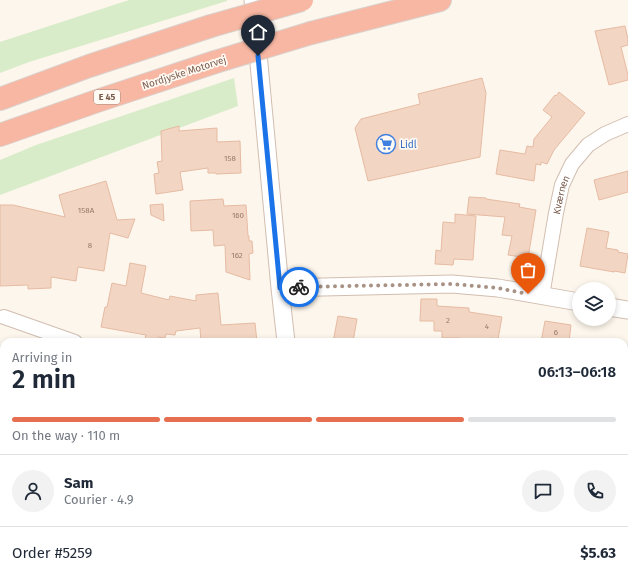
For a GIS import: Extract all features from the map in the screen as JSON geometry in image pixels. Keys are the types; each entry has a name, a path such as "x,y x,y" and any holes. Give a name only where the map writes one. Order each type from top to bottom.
{"highway":[{"path":"0,99 89,66 212,26 302,0"},
{"name":"Nordjyske Motorvej","path":"0,135 215,62 311,33 440,0"}],"street":[{"path":"253,0 286,338"},
{"name":"Kværnen","path":"542,296 562,185 572,164 588,145 604,134 628,124"},
{"path":"280,288 452,284 498,288 572,301"},
{"path":"616,308 628,310"},
{"path":"4,318 63,338"}],"green space":[{"path":"129,0 227,1 29,62 0,73 0,42"},
{"path":"234,78 238,106 0,195 0,160 36,145"}],"building":[{"path":"625,26 628,45 621,47 628,80 609,85 595,31"},
{"path":"482,78 486,93 480,157 368,181 355,128 361,119 420,104 418,94"},
{"path":"559,92 585,113 554,150 547,164 541,162 541,165 536,164 534,181 496,174 500,150 525,154 527,146 533,147 534,139 552,117 543,110"},
{"path":"179,126 179,131 217,128 217,142 240,141 241,173 208,173 208,168 180,172 183,190 156,194 154,174 159,173 157,162 162,161 161,131"},
{"path":"628,171 628,192 599,200 594,180"},
{"path":"106,181 117,220 135,219 128,238 110,233 104,271 78,267 76,281 51,277 51,288 28,289 28,285 0,286 0,205 13,205 65,217 59,195"},
{"path":"469,197 486,198 520,204 519,207 536,210 528,258 508,255 512,236 502,235 505,217 467,214"},
{"path":"223,199 224,206 246,205 248,236 249,241 252,241 253,253 249,254 250,280 226,272 225,245 214,246 213,230 191,231 190,201"},
{"path":"163,204 164,221 151,215 150,205"},
{"path":"455,214 476,216 473,260 454,259 453,265 435,264 436,250 441,251 443,222 455,223"},
{"path":"587,228 609,232 606,248 618,250 618,252 628,254 625,273 580,266"},
{"path":"130,263 146,266 141,293 169,300 170,296 196,301 196,295 218,293 221,325 255,323 257,338 201,338 200,328 176,331 175,335 166,334 165,338 145,338 146,335 101,327 112,283 126,286"},
{"path":"421,299 437,299 437,306 469,308 469,312 502,317 498,338 442,338 442,331 434,331 434,321 420,321"},
{"path":"338,316 357,319 354,338 334,338"},
{"path":"545,321 571,325 569,338 542,338"}],"way so far":[{"path":"299,287 452,284 498,288 528,294"}],"place":[{"name":"Lidl","path":"386,144"}],"route":[{"path":"258,56 280,288 299,287"}]}
